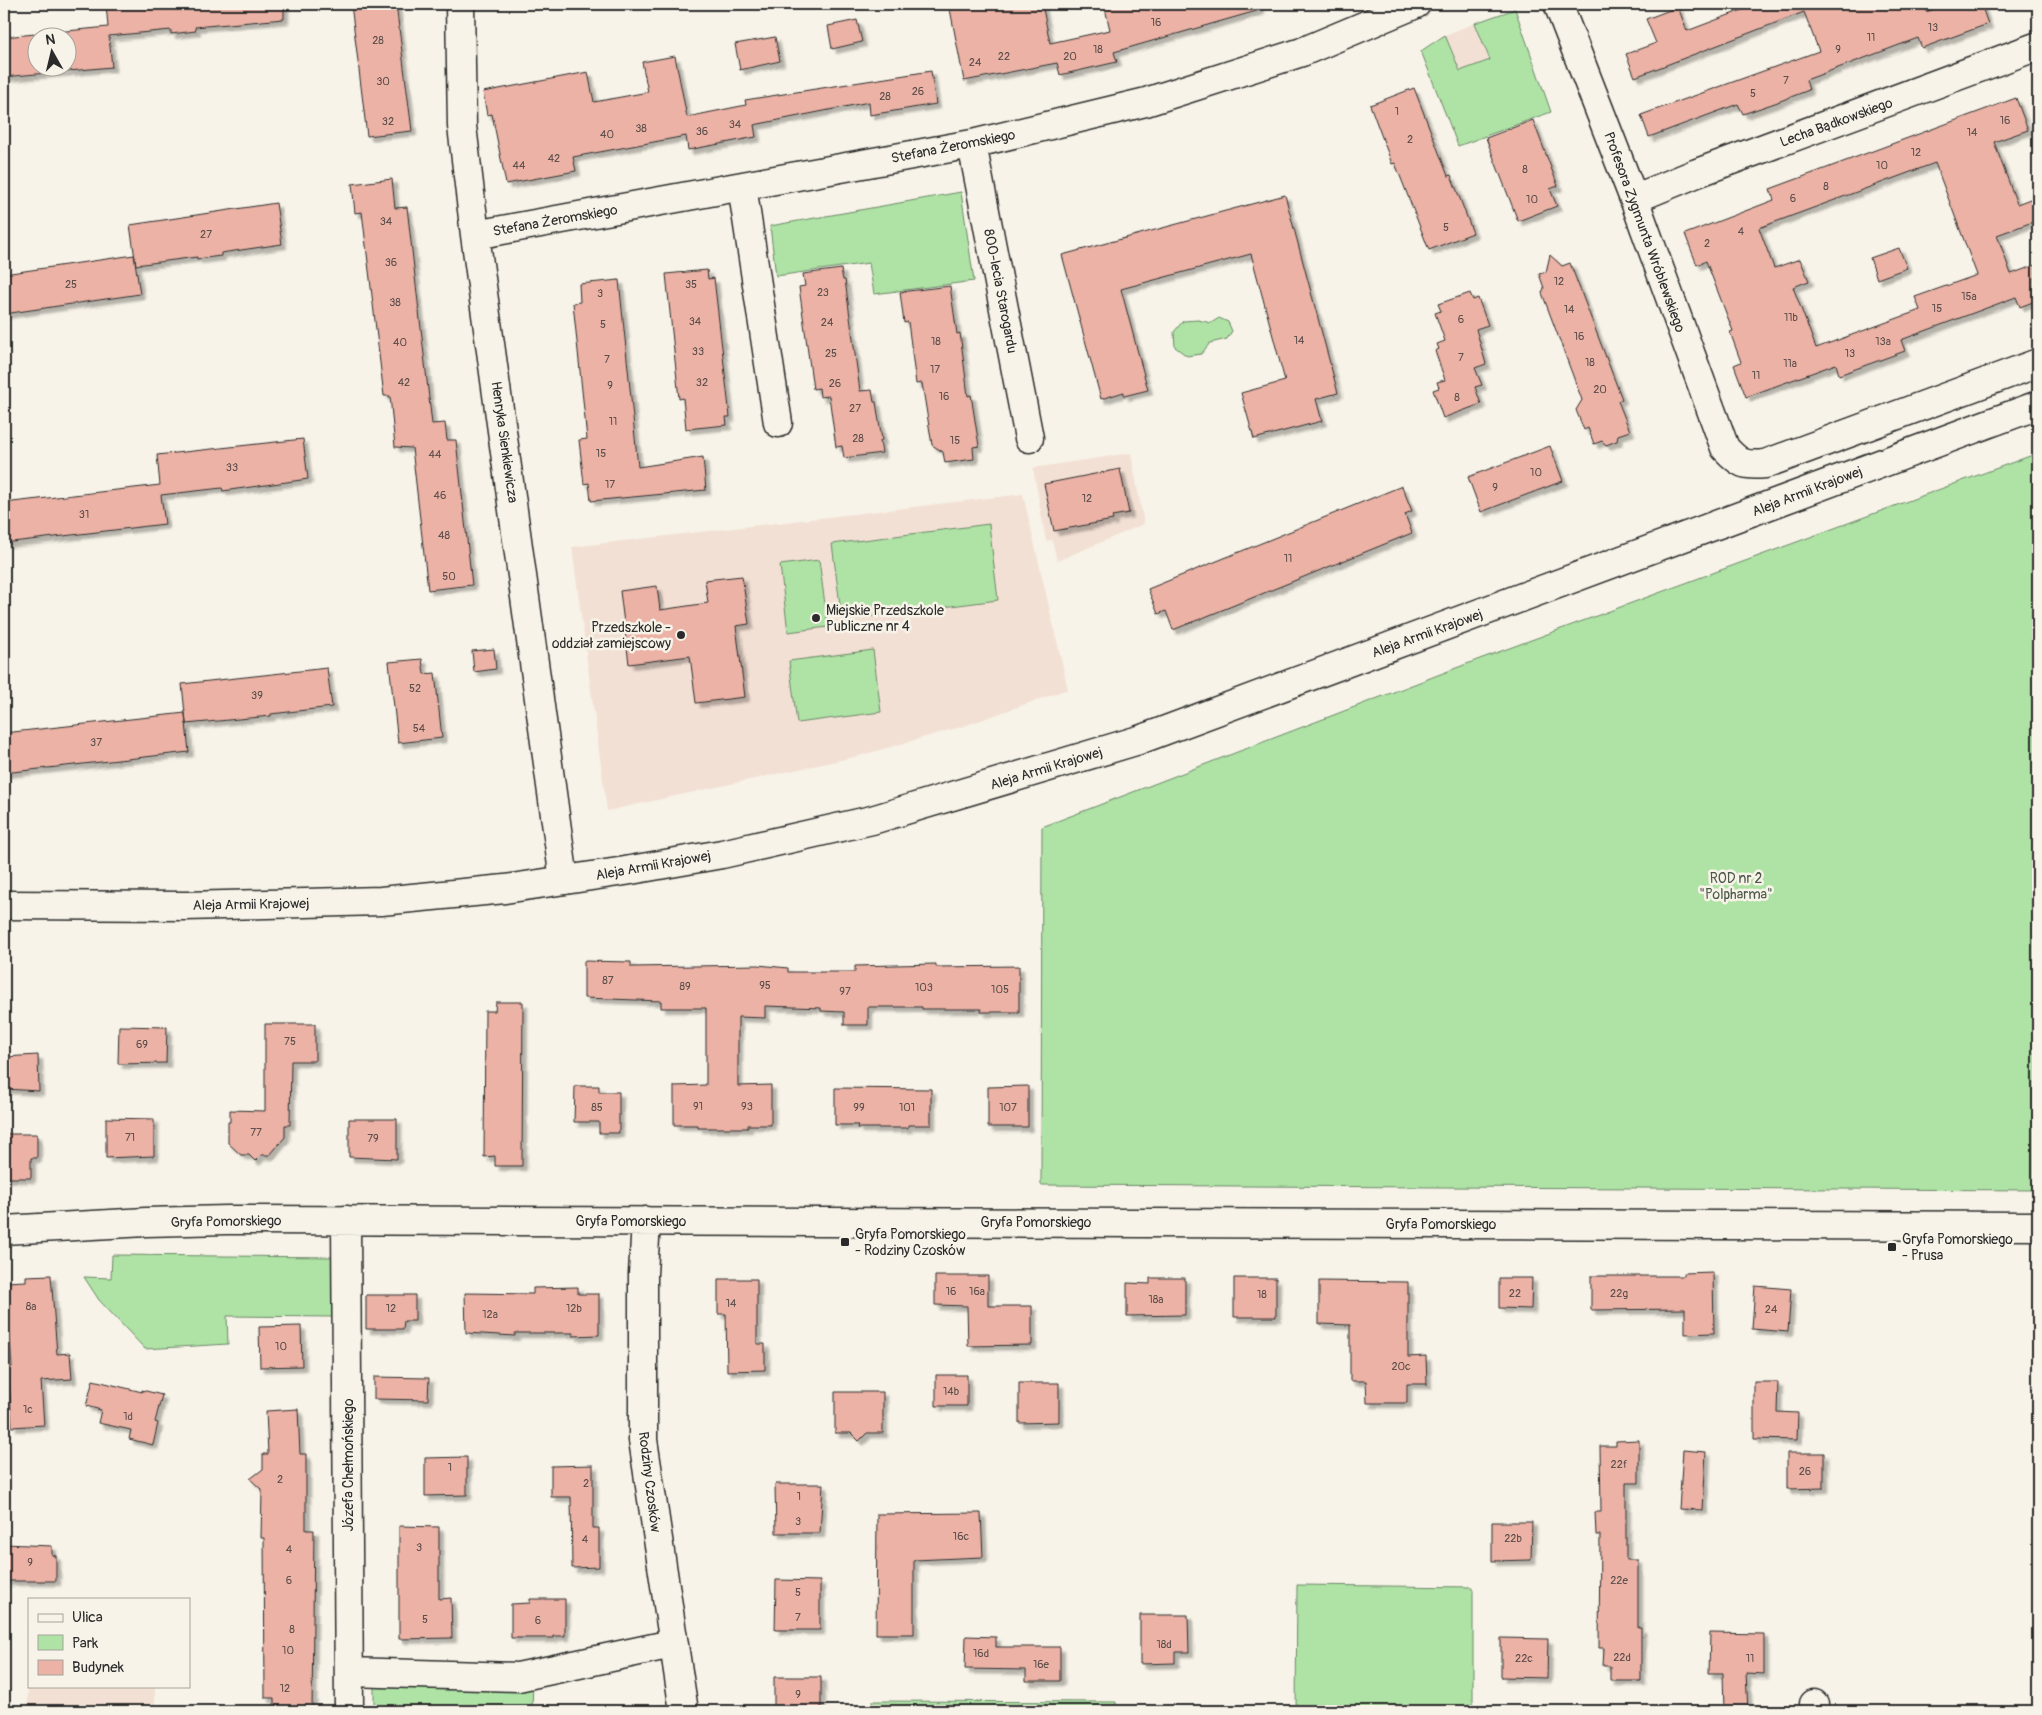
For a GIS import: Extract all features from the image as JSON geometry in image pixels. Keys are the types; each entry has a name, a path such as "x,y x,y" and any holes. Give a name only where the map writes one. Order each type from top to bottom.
{"street":[{"name":"Henryka Sienkiewicza","path":"460,4 462,126 475,235 564,880"},
{"name":"Stefana Żeromskiego","path":"475,235 972,144 1146,102 1302,52 1416,4"},
{"name":"Profesora Zygmunta Wróblewskiego","path":"1558,4 1634,199 1725,448 1734,459 1748,466 1766,464 2038,363"},
{"name":"Lecha Bądkowskiego","path":"1634,199 1697,173 2038,46"},
{"name":"800-lecia Starogardu","path":"972,144 1029,438"},
{"path":"742,186 778,423"},
{"name":"Aleja Armii Krajowej","path":"4,905 186,906 381,901 506,889 625,872 722,854 872,820 1139,740 2038,405"},
{"name":"Gryfa Pomorskiego","path":"4,1230 146,1222 346,1220 2038,1226"},
{"name":"Józefa Chełmońskiego","path":"346,1220 349,1711"},
{"name":"Rodziny Czosków","path":"646,1221 643,1274 643,1440 672,1644 684,1711"},
{"path":"349,1672 518,1677 672,1644"}],"shaded area":[{"path":"1475,23 1490,60 1460,72 1445,35"},
{"path":"1131,453 1144,524 1057,561 1052,540 1046,541 1033,468"},
{"name":"Miejskie Przedszkole Publiczne nr 4","path":"1023,494 1068,689 964,726 859,756 607,811 572,547"},
{"path":"27,1623 28,1688 155,1688 155,1711 28,1711"}],"green space":[{"path":"1515,9 1551,112 1458,146 1421,51 1445,35 1460,71 1490,60 1475,23"},
{"path":"961,192 974,281 874,294 869,263 776,276 770,226"},
{"path":"1219,318 1228,322 1232,331 1227,339 1210,343 1201,354 1187,356 1175,347 1174,332 1183,321 1198,320 1211,323"},
{"name":"ROD nr 2 \"Polpharma\"","path":"2038,453 2038,1190 1041,1185 1042,827 1477,660"},
{"path":"989,524 998,600 842,620 832,544"},
{"path":"819,560 828,627 788,632 780,565"},
{"path":"873,650 881,712 797,723 789,661"},
{"path":"112,1255 334,1257 334,1317 227,1316 228,1344 145,1349 99,1300 84,1277 111,1278"},
{"path":"1297,1585 1473,1587 1473,1707 1651,1711 1296,1711"},
{"path":"374,1679 533,1679 532,1711 374,1711"},
{"path":"872,1701 1116,1702 1116,1711 875,1711"}],"building":[{"path":"106,4 284,4 284,19 195,27 196,31 171,34 171,30 109,36 112,67 78,70 78,30 108,27"},
{"path":"351,4 396,4 412,131 367,136"},
{"path":"949,4 1042,4 1050,43 1110,30 1104,4 1259,4 1260,10 1114,52 1117,62 1060,75 1057,63 964,81"},
{"path":"1758,4 1925,4 1926,12 1947,4 1981,4 1988,24 1922,48 1918,38 1806,80 1809,90 1775,103 1743,114 1738,104 1649,137 1641,115 1819,51 1804,12 1635,77 1626,54 1656,43 1646,19 1678,7 1687,31"},
{"path":"857,20 862,42 832,49 828,26"},
{"path":"28,35 28,75 4,77 4,37"},
{"path":"775,37 780,61 740,70 735,44"},
{"path":"675,56 687,117 746,105 745,100 931,71 936,104 870,115 869,102 754,125 756,137 688,150 686,136 573,157 576,171 506,184 492,114 487,115 483,92 588,72 594,102 648,92 642,62"},
{"path":"1414,88 1448,176 1451,175 1473,233 1429,250 1395,163 1392,164 1370,105"},
{"path":"2016,98 2028,130 1994,142 2017,204 2038,196 2038,220 1997,235 2011,274 2038,264 2038,300 2020,307 2016,297 1901,340 1905,351 1839,375 1836,364 1746,397 1734,365 1741,362 1730,332 1733,331 1706,261 1697,265 1685,234 1774,200 1770,189","holes":["1935,163 1977,275 1915,297 1920,310 1816,348 1793,287 1809,281 1800,259 1774,268 1759,228"]},
{"path":"1533,120 1558,186 1550,189 1557,206 1518,221 1486,138"},
{"path":"392,179 395,208 407,207 432,424 445,423 447,440 456,440 472,585 428,590 412,448 395,447 390,396 384,396 362,212 355,213 352,184"},
{"path":"1285,195 1338,393 1316,399 1322,421 1254,439 1241,393 1285,381 1251,254 1121,289 1148,390 1124,396 1124,392 1101,399 1062,255"},
{"path":"276,203 282,244 221,253 221,256 197,259 197,257 136,265 130,225"},
{"path":"1899,248 1907,268 1877,279 1870,258"},
{"path":"134,255 140,294 4,314 4,274"},
{"path":"1550,255 1562,266 1570,263 1622,399 1618,401 1630,431 1618,435 1617,441 1606,445 1602,441 1594,444 1588,428 1584,430 1576,410 1582,400 1542,293 1544,288 1539,274 1546,272"},
{"path":"841,269 843,280 845,280 860,391 872,390 874,402 876,402 882,440 880,441 882,453 844,458 842,446 836,447 829,396 820,397 819,388 813,389 799,287 805,286 803,274"},
{"path":"707,270 708,279 714,278 730,417 726,417 727,425 686,429 683,398 679,399 666,274"},
{"path":"619,280 638,467 703,457 706,490 591,501 589,483 584,484 579,440 587,439 573,303 580,302 579,284"},
{"path":"950,286 957,334 960,333 968,396 971,395 979,446 973,447 974,459 945,463 943,452 932,445 922,383 916,384 908,322 904,323 900,292"},
{"path":"1470,293 1473,300 1478,298 1488,325 1476,329 1486,364 1475,368 1482,385 1475,387 1481,404 1443,418 1433,390 1439,388 1437,382 1445,380 1435,351 1439,349 1437,344 1445,341 1435,313 1441,311 1438,304"},
{"path":"303,439 308,479 223,491 222,488 161,495 165,524 4,543 4,503 160,485 157,455"},
{"path":"1550,446 1563,481 1481,512 1468,477"},
{"path":"1120,469 1129,513 1112,516 1113,520 1054,531 1044,484"},
{"path":"1402,486 1412,511 1405,514 1412,533 1173,630 1166,611 1158,614 1148,589"},
{"name":"Przedszkole - oddział zamiejscowy","path":"742,576 749,624 736,626 745,697 696,703 690,656 629,664 620,591 657,586 660,610 708,603 705,580"},
{"path":"494,649 496,669 474,672 472,651"},
{"path":"422,659 424,674 435,673 442,738 398,743 389,662"},
{"path":"327,668 332,707 271,714 271,716 186,724 182,684"},
{"path":"185,713 189,752 4,773 4,733"},
{"path":"584,961 631,962 631,967 758,965 788,968 788,972 855,972 855,966 936,964 936,967 1019,966 1019,1012 981,1012 981,1009 922,1009 922,1007 868,1007 868,1025 844,1025 844,1012 821,1011 821,1008 765,1006 765,1018 738,1017 738,1086 771,1085 771,1125 748,1125 748,1128 698,1128 698,1125 674,1125 674,1086 706,1085 706,1008 661,1008 661,1001 584,998"},
{"path":"496,1002 523,1002 522,1166 495,1166 495,1156 484,1157 485,1011 495,1011"},
{"path":"265,1024 315,1024 315,1061 291,1061 290,1125 285,1125 285,1137 270,1155 261,1155 255,1161 249,1155 241,1155 228,1143 228,1122 230,1122 230,1110 265,1111"},
{"path":"119,1026 167,1027 166,1063 118,1064"},
{"path":"38,1055 39,1091 4,1089 4,1057"},
{"path":"575,1086 599,1086 599,1092 619,1092 619,1133 599,1133 599,1122 574,1122"},
{"path":"1028,1086 1028,1127 988,1127 988,1087"},
{"path":"835,1088 931,1089 931,1125 908,1125 908,1128 857,1128 858,1125 835,1125"},
{"path":"106,1118 154,1119 154,1156 106,1158"},
{"path":"349,1119 397,1119 397,1159 349,1157"},
{"path":"4,1134 37,1134 37,1158 31,1158 31,1178 4,1178"},
{"path":"1713,1272 1714,1333 1685,1334 1685,1309 1591,1310 1591,1276 1684,1276 1684,1273"},
{"path":"51,1275 57,1354 70,1353 72,1379 41,1381 44,1425 12,1427 8,1367 12,1367 6,1282 26,1281 26,1276"},
{"path":"935,1276 988,1276 988,1306 1032,1306 1032,1345 968,1346 967,1306 935,1305"},
{"path":"1150,1278 1185,1278 1185,1315 1127,1316 1127,1283 1150,1284"},
{"path":"1234,1278 1276,1278 1276,1317 1234,1317"},
{"path":"1499,1278 1532,1278 1531,1309 1499,1308"},
{"path":"718,1279 757,1279 757,1344 765,1344 765,1370 727,1371 726,1314 718,1314"},
{"path":"1319,1281 1408,1282 1408,1357 1426,1356 1427,1384 1407,1384 1407,1403 1367,1403 1366,1381 1350,1381 1350,1325 1319,1324"},
{"path":"1755,1286 1791,1289 1788,1332 1752,1329"},
{"path":"578,1287 578,1294 599,1294 599,1335 573,1336 573,1333 515,1333 515,1336 466,1333 465,1293 533,1294 533,1288"},
{"path":"366,1295 415,1295 415,1321 404,1321 403,1329 366,1329"},
{"path":"301,1326 302,1366 260,1367 259,1327"},
{"path":"936,1375 967,1375 967,1406 936,1406"},
{"path":"374,1377 429,1378 428,1400 374,1399"},
{"path":"93,1380 162,1395 155,1422 158,1423 153,1445 129,1439 131,1430 98,1423 101,1410 86,1406"},
{"path":"1754,1382 1778,1382 1777,1412 1798,1413 1797,1440 1754,1439"},
{"path":"1019,1383 1059,1383 1059,1422 1019,1423"},
{"path":"835,1392 883,1392 883,1433 867,1433 859,1441 851,1433 835,1433"},
{"path":"298,1409 300,1454 306,1454 306,1530 314,1530 312,1711 274,1711 274,1698 265,1698 264,1538 261,1538 262,1490 250,1479 263,1469 263,1454 268,1454 266,1411"},
{"path":"1639,1440 1639,1483 1626,1483 1626,1560 1638,1560 1638,1628 1641,1628 1641,1681 1610,1681 1610,1666 1603,1666 1604,1648 1599,1648 1600,1535 1596,1535 1595,1512 1601,1512 1600,1446 1616,1446 1616,1441"},
{"path":"1683,1450 1706,1452 1703,1510 1679,1509"},
{"path":"1787,1453 1824,1453 1824,1488 1787,1489"},
{"path":"467,1457 467,1495 425,1496 425,1458"},
{"path":"593,1465 593,1528 599,1528 599,1567 572,1568 571,1497 551,1497 551,1466"},
{"path":"775,1484 823,1484 820,1533 776,1533"},
{"path":"981,1513 983,1557 914,1560 914,1634 876,1634 877,1514"},
{"path":"1492,1522 1532,1522 1531,1560 1492,1561"},
{"path":"399,1526 439,1527 439,1599 451,1598 452,1638 399,1639"},
{"path":"4,1544 52,1546 52,1555 56,1556 56,1581 4,1581"},
{"path":"776,1580 820,1581 820,1630 775,1630"},
{"path":"530,1599 565,1599 565,1636 553,1636 553,1638 511,1638 511,1604 530,1603"},
{"path":"1140,1615 1188,1615 1189,1652 1175,1652 1175,1663 1140,1664"},
{"path":"1710,1633 1764,1634 1764,1674 1746,1673 1748,1711 1724,1711 1723,1673 1709,1673"},
{"path":"966,1636 996,1637 996,1647 1060,1647 1060,1681 1026,1681 1026,1670 965,1669"},
{"path":"1501,1638 1548,1639 1547,1678 1501,1677"},
{"path":"774,1677 821,1677 821,1711 774,1711"}],"place":[{"name":"Miejskie Przedszkole Publiczne nr 4","path":"816,618"},
{"name":"Przedszkole - oddział zamiejscowy","path":"681,635"},
{"name":"Gryfa Pomorskiego - Rodziny Czosków","path":"845,1242"},
{"name":"Gryfa Pomorskiego - Prusa","path":"1892,1247"}]}
